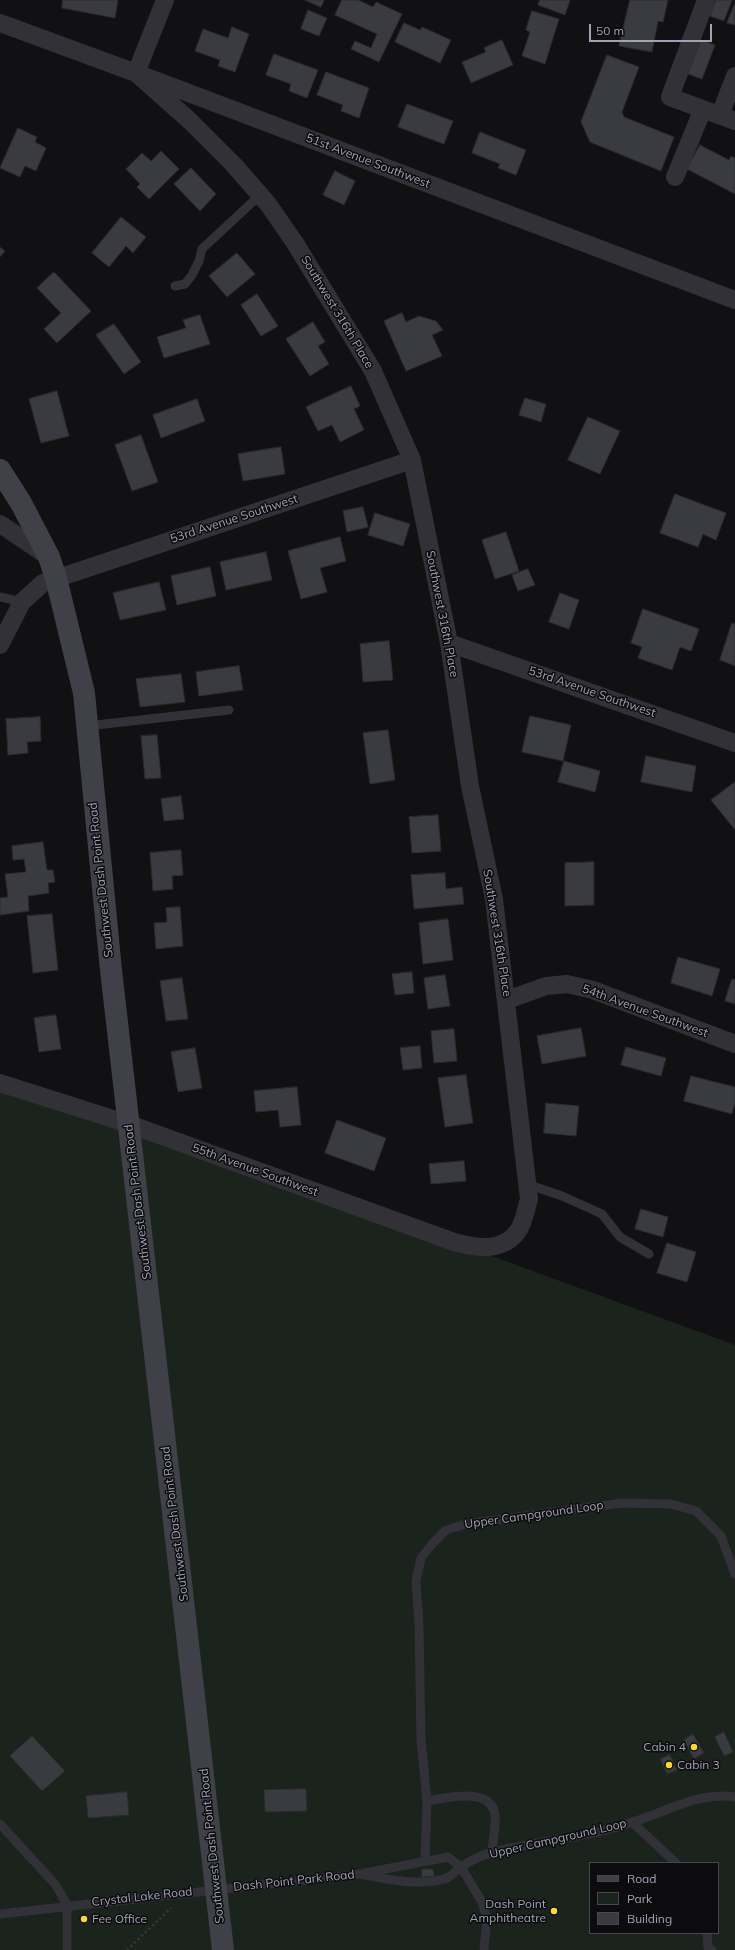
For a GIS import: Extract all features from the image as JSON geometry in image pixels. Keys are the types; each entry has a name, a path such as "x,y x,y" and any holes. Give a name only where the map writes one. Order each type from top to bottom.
{"main road":[{"name":"Southwest Dash Point Road","path":"0,470 20,503 49,557 56,578 84,693 96,835 223,1950"}],"street":[{"path":"136,73 164,0"},
{"path":"706,0 670,97 727,118 735,76"},
{"name":"51st Avenue Southwest","path":"0,23 735,300"},
{"name":"Southwest 316th Place","path":"136,73 190,121 260,195 294,243 373,371 412,460 450,643 470,786 494,899 507,1000 529,1199 518,1231 510,1239"},
{"path":"675,177 703,109"},
{"name":"53rd Avenue Southwest","path":"22,602 43,583 56,578 412,460"},
{"path":"0,524 49,557"},
{"path":"0,645 22,602"},
{"name":"53rd Avenue Southwest","path":"450,643 735,743"},
{"name":"54th Avenue Southwest","path":"507,1000 546,986 567,984 593,990 735,1044"},
{"name":"55th Avenue Southwest","path":"0,1083 129,1124 454,1242 476,1248 492,1247 510,1239"}],"lane":[{"path":"175,286 185,284 192,275 199,262 202,248 260,195"},
{"path":"0,597 22,602"},
{"path":"87,726 229,710"},
{"path":"527,1184 562,1196 602,1214 620,1237 649,1254"},
{"name":"Upper Campground Loop","path":"425,1861 427,1801 421,1739 419,1625 416,1581 421,1558 446,1530 466,1524 622,1503 671,1504 696,1511 721,1536 735,1574"},
{"path":"427,1801 462,1795 485,1800 490,1804 495,1814 492,1852"},
{"name":"Upper Campground Loop","path":"462,1867 492,1852 557,1840 633,1823 675,1806 722,1795 735,1797"},
{"name":"Upper Campground Loop","path":"633,1823 675,1862"},
{"path":"0,1824 55,1884 67,1905 67,1950"},
{"path":"360,1874 448,1858 462,1867 482,1902 487,1919 484,1950"},
{"name":"Dash Point Park Road","path":"217,1889 360,1874 400,1881 432,1881 448,1878 462,1867"},
{"name":"Crystal Lake Road","path":"0,1914 67,1905 217,1889"},
{"path":"706,1934 708,1947 712,1950"}],"path":[{"path":"127,1950 187,1892"}],"green space":[{"path":"0,1076 735,1345 735,1950 0,1950"}],"building":[{"path":"63,0 118,0 115,18 62,8"},
{"path":"305,0 324,0 321,7"},
{"path":"342,0 358,0 373,7 376,2 402,14 379,62 351,49 355,41 371,48 377,34 335,15"},
{"path":"540,0 570,0 565,15 538,5"},
{"path":"630,0 668,0 663,22 658,21 652,52 619,46"},
{"path":"716,0 732,0 724,21 710,16"},
{"path":"735,3 735,25 727,23"},
{"path":"308,10 327,18 319,36 301,29"},
{"path":"532,11 559,19 545,64 522,56 530,32 526,30"},
{"path":"404,23 420,30 422,27 451,40 440,63 395,42"},
{"path":"232,27 249,34 235,72 218,66 220,60 195,51 203,29 228,38"},
{"path":"502,40 513,65 471,83 462,62 486,52 484,48"},
{"path":"701,40 715,45 702,79 688,74"},
{"path":"274,54 318,70 307,98 289,91 291,84 266,75"},
{"path":"607,55 639,67 622,112 624,117 674,137 661,171 590,142 581,122"},
{"path":"326,72 369,88 359,118 341,111 343,105 317,95"},
{"path":"407,104 453,121 444,144 398,127"},
{"path":"18,128 37,137 35,142 46,148 36,171 25,166 20,177 0,168"},
{"path":"480,132 526,150 516,175 498,168 500,164 472,153"},
{"path":"700,145 729,160 731,156 735,158 735,194 687,169"},
{"path":"161,151 179,169 149,199 137,187 140,184 126,169 142,153 151,161"},
{"path":"191,168 216,194 200,211 174,184"},
{"path":"335,171 355,181 344,205 323,195"},
{"path":"121,217 146,237 133,253 126,246 109,267 92,253"},
{"path":"0,247 5,251 0,257"},
{"path":"237,253 255,274 227,297 209,276"},
{"path":"54,272 91,311 57,343 44,329 61,313 37,288"},
{"path":"257,294 278,326 261,336 241,305"},
{"path":"402,313 406,322 419,316 436,321 443,330 432,335 442,356 406,371 384,321"},
{"path":"200,315 210,344 164,358 157,337 186,328 183,320"},
{"path":"313,322 325,342 318,346 329,364 310,376 286,339"},
{"path":"114,324 141,362 124,374 96,335"},
{"path":"351,386 360,406 354,409 364,430 340,442 332,425 318,431 306,407"},
{"path":"57,391 69,436 41,443 29,399"},
{"path":"525,398 546,404 541,422 519,415"},
{"path":"197,399 205,421 161,438 153,415"},
{"path":"588,417 620,431 600,474 568,460"},
{"path":"141,435 158,482 132,491 115,445"},
{"path":"281,447 285,474 243,481 238,454"},
{"path":"675,494 726,513 716,540 703,534 698,547 660,533"},
{"path":"363,507 368,527 347,532 343,511"},
{"path":"375,513 410,524 403,546 368,535"},
{"path":"506,532 519,571 495,579 482,540"},
{"path":"340,537 346,561 320,568 327,592 301,599 288,551"},
{"path":"266,552 272,580 226,590 220,562"},
{"path":"210,567 216,596 177,605 171,576"},
{"path":"528,569 535,585 518,591 512,575"},
{"path":"159,582 166,610 120,620 113,593"},
{"path":"560,593 579,600 569,629 549,622"},
{"path":"643,609 699,629 691,651 680,647 672,670 638,658 642,647 631,643"},
{"path":"732,623 735,624 735,666 720,660"},
{"path":"389,641 393,680 363,682 360,644"},
{"path":"239,666 243,690 199,696 196,672"},
{"path":"181,674 185,702 140,707 136,679"},
{"path":"530,716 571,725 563,761 522,752"},
{"path":"40,717 41,741 27,742 28,753 8,755 6,719"},
{"path":"388,730 395,780 370,784 363,733"},
{"path":"157,735 161,778 145,779 141,736"},
{"path":"646,756 696,766 692,792 641,782"},
{"path":"564,761 600,771 595,792 558,782"},
{"path":"735,782 735,830 711,800"},
{"path":"181,796 184,819 164,821 161,799"},
{"path":"438,815 441,851 412,853 409,817"},
{"path":"43,842 47,870 53,870 55,882 48,883 49,893 28,896 29,911 0,915 0,898 8,897 5,874 26,872 24,859 13,860 12,846"},
{"path":"181,850 183,875 172,876 173,889 153,891 150,853"},
{"path":"594,862 594,905 565,906 565,863"},
{"path":"445,873 446,889 462,887 464,904 414,909 411,875"},
{"path":"180,907 183,946 156,949 154,923 167,922 166,908"},
{"path":"52,914 58,970 33,973 27,916"},
{"path":"448,919 453,960 423,964 419,923"},
{"path":"678,957 720,969 712,996 671,983"},
{"path":"412,972 414,993 395,995 392,974"},
{"path":"445,975 450,1006 428,1009 424,978"},
{"path":"182,978 188,1019 166,1021 160,981"},
{"path":"732,979 735,980 735,1004 725,1001"},
{"path":"56,1015 61,1049 39,1052 34,1018"},
{"path":"581,1028 586,1056 542,1064 537,1036"},
{"path":"454,1029 457,1061 434,1063 431,1031"},
{"path":"420,1046 422,1068 403,1070 400,1048"},
{"path":"626,1047 666,1058 661,1076 621,1065"},
{"path":"195,1048 202,1088 178,1092 171,1052"},
{"path":"466,1075 473,1123 445,1127 438,1078"},
{"path":"691,1076 735,1087 735,1103 732,1114 684,1101"},
{"path":"297,1087 301,1125 280,1127 278,1110 256,1112 254,1091"},
{"path":"546,1103 579,1106 576,1136 544,1133"},
{"path":"337,1120 386,1138 374,1171 325,1153"},
{"path":"464,1161 466,1181 431,1184 429,1164"},
{"path":"641,1209 668,1217 663,1237 635,1229"},
{"path":"667,1243 696,1252 687,1282 657,1273"},
{"path":"724,1732 733,1752 724,1756 715,1737"},
{"name":"Cabin 4","path":"693,1734 704,1753 694,1759 684,1740"},
{"path":"32,1736 65,1771 42,1791 10,1756"},
{"name":"Cabin 3","path":"670,1755 677,1770 667,1774 660,1759"},
{"path":"306,1789 307,1811 265,1812 264,1790"},
{"path":"127,1792 129,1815 88,1818 86,1796"},
{"path":"422,1869 433,1869 434,1876 422,1877"},
{"name":"Fee Office","path":"81,1915 87,1915 88,1922 81,1923"}],"place":[{"name":"Cabin 4","path":"694,1747"},
{"name":"Cabin 3","path":"669,1765"},
{"name":"Dash Point Amphitheatre","path":"554,1911"},
{"name":"Fee Office","path":"84,1919"}]}
